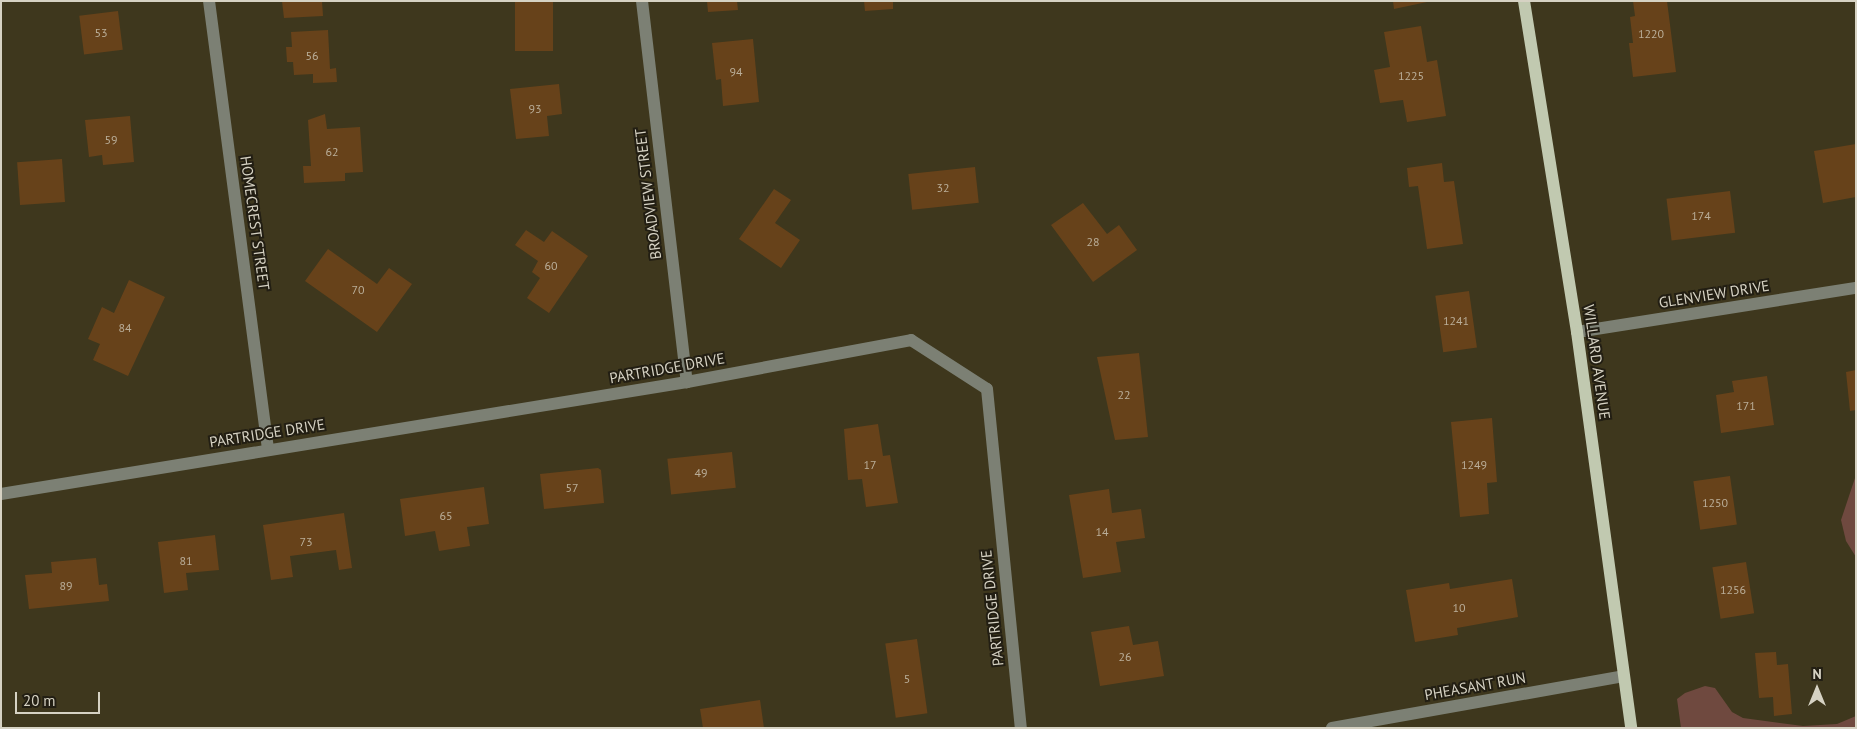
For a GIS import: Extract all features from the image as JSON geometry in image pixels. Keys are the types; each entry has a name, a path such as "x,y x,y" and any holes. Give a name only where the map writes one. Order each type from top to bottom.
{"main road":[{"name":"WILLARD AVENUE","path":"1524,1 1577,332 1631,728"}],"street":[{"name":"HOMECREST STREET","path":"209,1 268,449"},
{"name":"BROADVIEW STREET","path":"642,1 687,382"},
{"name":"GLENVIEW DRIVE","path":"1577,332 1856,288"},
{"name":"PARTRIDGE DRIVE","path":"1,494 687,382 911,340 987,388 1020,728"},
{"name":"PHEASANT RUN","path":"1332,728 1623,676"}],"shaded area":[{"path":"1856,475 1856,557 1846,541 1841,520"},
{"path":"1705,686 1715,688 1732,712 1743,718 1803,726 1837,724 1856,716 1856,728 1681,728 1677,699 1685,693"}],"building":[{"path":"282,1 322,1 323,16 284,18"},
{"path":"515,1 553,1 553,51 515,51"},
{"path":"707,1 737,1 738,10 708,12"},
{"path":"864,1 893,1 893,9 865,11"},
{"path":"1393,1 1427,1 1427,2 1394,9"},
{"path":"1633,1 1667,1 1676,72 1633,77 1629,43 1633,43 1630,17 1635,16"},
{"path":"118,11 123,50 84,54 79,16"},
{"path":"1421,26 1427,62 1437,60 1446,116 1407,122 1403,100 1380,103 1374,70 1390,67 1384,32"},
{"path":"328,30 330,69 336,68 337,82 313,83 313,74 294,75 293,62 287,62 286,47 292,47 291,32"},
{"path":"753,39 759,102 723,106 721,79 716,80 712,43"},
{"path":"559,84 562,114 547,116 549,136 516,139 510,89"},
{"path":"325,114 327,129 360,127 363,172 345,173 345,181 304,183 303,166 311,166 308,120"},
{"path":"130,116 134,162 103,165 102,155 89,157 85,120"},
{"path":"1856,144 1856,197 1823,203 1814,151"},
{"path":"62,159 65,202 20,205 17,162"},
{"path":"1442,163 1444,182 1454,181 1463,244 1427,249 1418,186 1409,187 1407,168"},
{"path":"975,167 979,203 912,210 908,174"},
{"path":"774,189 791,200 775,223 800,240 781,268 739,239"},
{"path":"1730,191 1735,233 1672,240 1666,199"},
{"path":"1083,203 1107,234 1119,225 1137,250 1093,282 1051,225"},
{"path":"526,230 544,242 552,231 588,256 549,313 527,298 540,278 532,272 538,261 515,245"},
{"path":"328,249 377,284 389,268 412,284 377,332 305,281"},
{"path":"129,280 165,297 128,376 93,360 100,344 88,339 102,307 114,313"},
{"path":"1469,291 1477,347 1443,352 1435,296"},
{"path":"1139,353 1148,437 1115,440 1097,357"},
{"path":"1856,370 1856,410 1850,411 1846,372"},
{"path":"1767,376 1774,425 1721,433 1716,395 1734,392 1732,381"},
{"path":"1492,418 1497,482 1487,483 1489,514 1460,517 1451,422"},
{"path":"878,424 883,456 890,455 898,503 866,507 862,479 848,480 844,429"},
{"path":"732,452 736,488 671,495 667,459"},
{"path":"598,468 601,470 604,503 544,509 540,474"},
{"path":"1730,476 1737,525 1700,530 1693,481"},
{"path":"484,487 489,524 467,527 470,546 439,551 435,531 405,536 400,499"},
{"path":"1109,489 1112,513 1141,509 1145,538 1116,542 1121,572 1083,578 1069,495"},
{"path":"344,513 352,568 339,570 336,550 290,556 293,577 271,580 263,525"},
{"path":"215,535 219,570 186,573 188,590 164,593 158,542"},
{"path":"96,558 99,585 107,584 109,601 29,609 25,575 52,573 51,562"},
{"path":"1746,562 1754,613 1721,619 1712,567"},
{"path":"1512,579 1518,617 1457,628 1458,635 1415,642 1406,590 1449,583 1450,589"},
{"path":"1129,626 1133,645 1158,641 1164,676 1100,686 1091,632"},
{"path":"917,639 927,713 896,718 885,643"},
{"path":"1776,652 1777,665 1788,664 1792,714 1774,716 1773,697 1759,698 1755,653"},
{"path":"760,700 764,728 703,728 700,709"}]}
